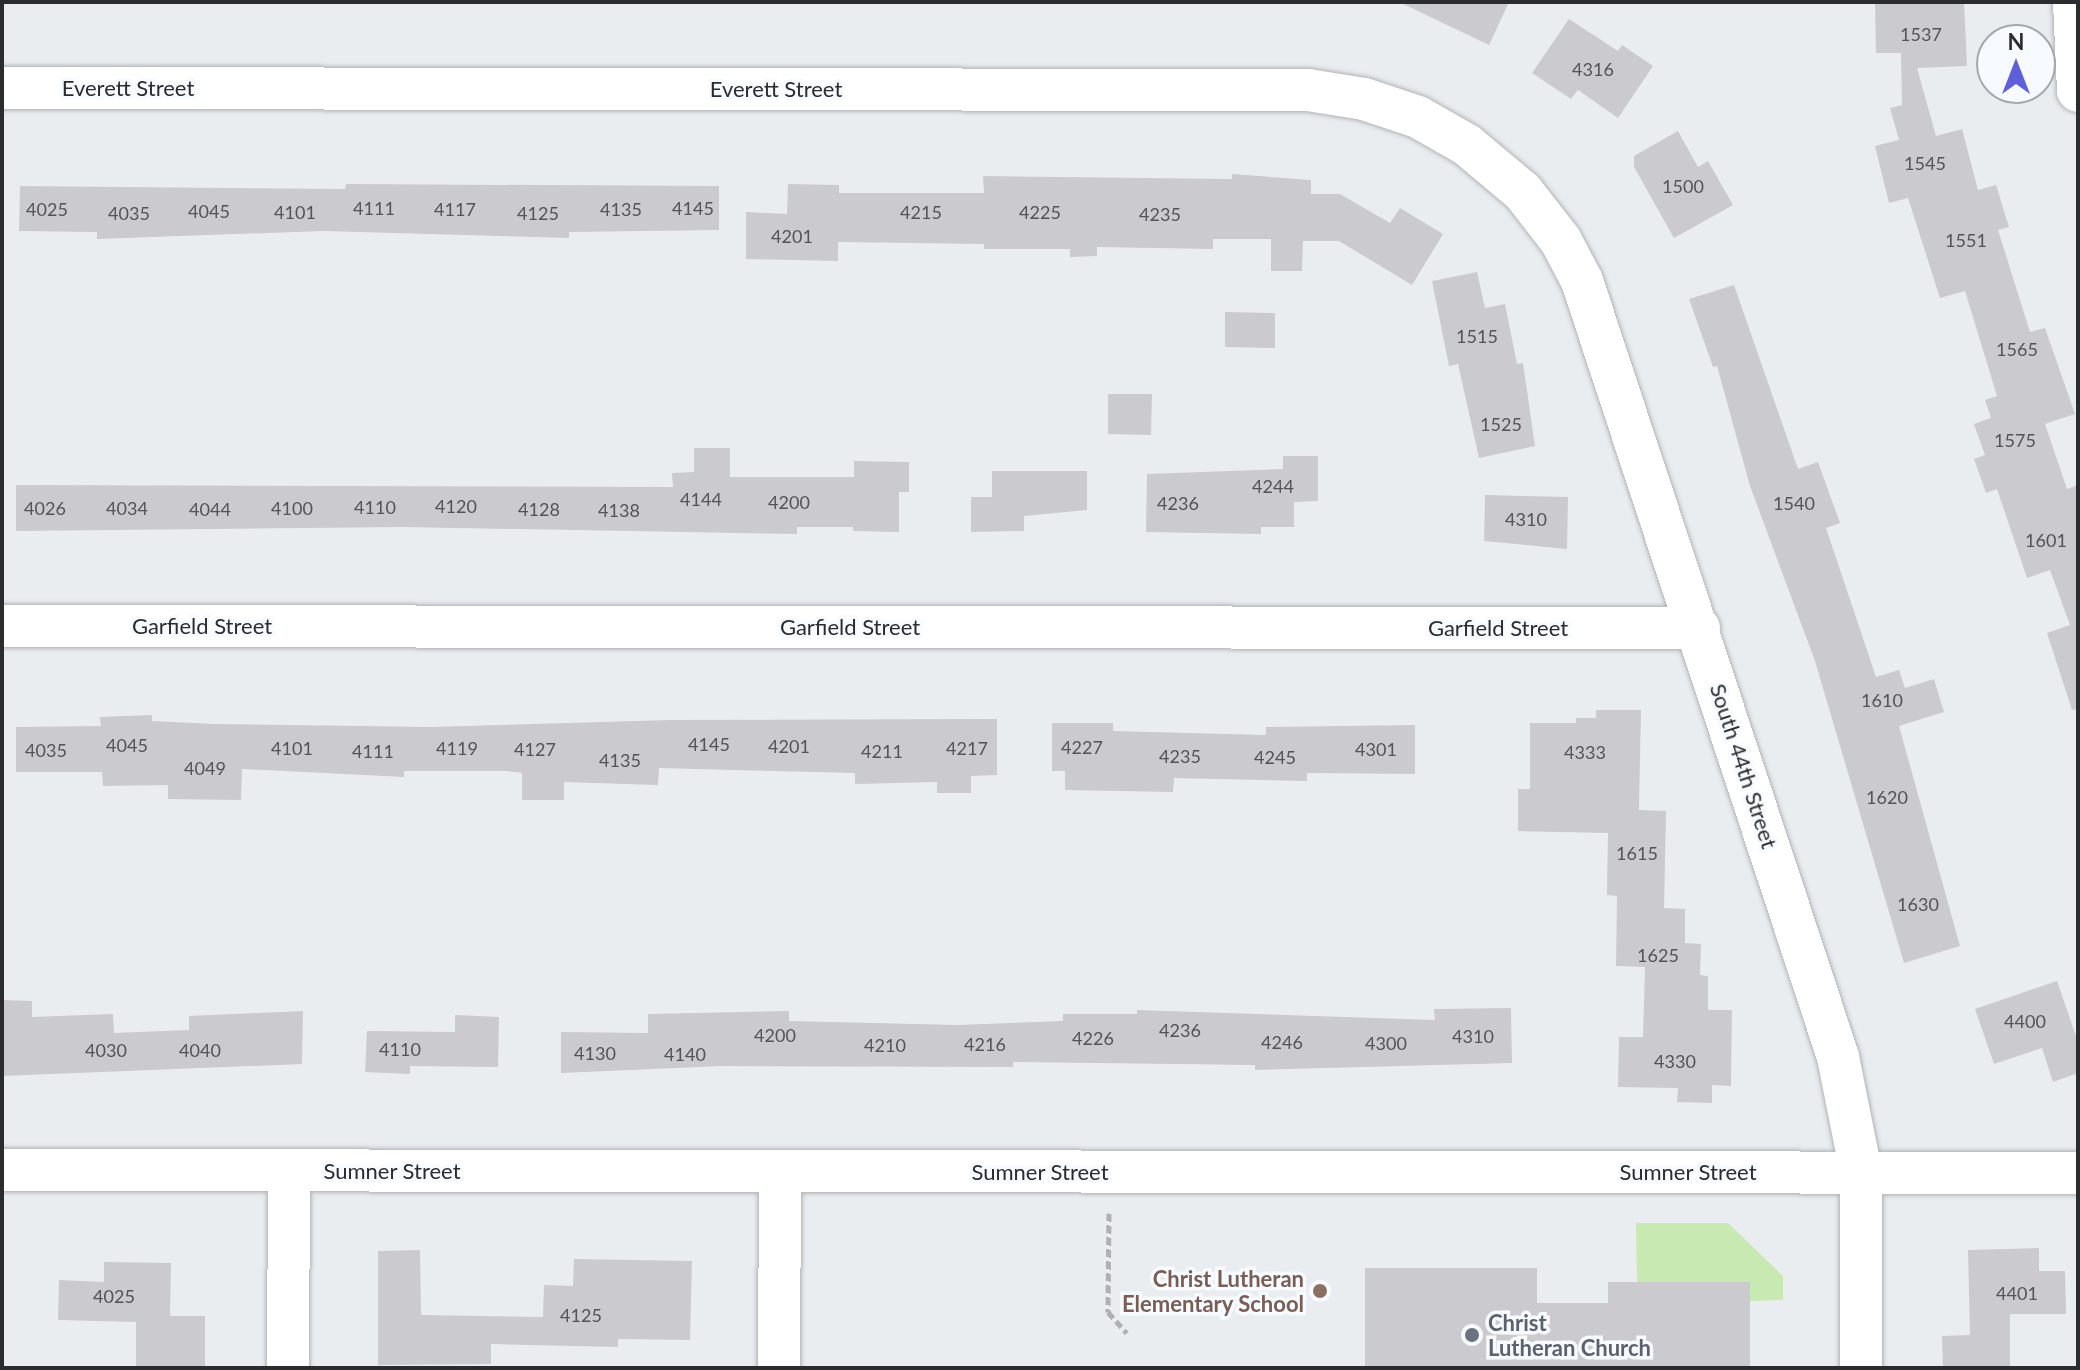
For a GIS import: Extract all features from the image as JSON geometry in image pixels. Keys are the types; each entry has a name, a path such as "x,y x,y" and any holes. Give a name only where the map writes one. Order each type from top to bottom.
{"street":[{"path":"2074,2 2078,91"},
{"name":"Everett Street","path":"2,88 1308,90 1364,99 1418,117 1467,145 1523,192"},
{"name":"South 44th Street","path":"1523,192 1561,241 1582,281 1838,1057 1861,1172 1861,1368"},
{"name":"Garfield Street","path":"2,626 1699,628"},
{"name":"Sumner Street","path":"2,1170 2078,1173"},
{"path":"288,1368 289,1171"},
{"path":"779,1368 780,1172"}],"path":[{"path":"1109,1213 1108,1312 1127,1333"}],"green space":[{"path":"1636,1223 1728,1223 1783,1276 1783,1300 1750,1301 1637,1282"}],"building":[{"path":"1399,2 1509,2 1489,45"},
{"path":"1875,2 1964,2 1967,66 1917,68 1936,136 1962,129 1978,190 1996,185 2009,227 1998,230 2030,332 2045,328 2075,414 2045,424 2067,489 2078,485 2078,709 2072,710 2047,633 2070,625 2050,570 2027,578 1997,489 1986,493 1974,459 1985,455 1974,424 1991,418 1985,400 1997,396 1965,291 1940,298 1908,198 1889,203 1875,146 1899,140 1890,108 1902,105 1901,53 1876,53"},
{"path":"1569,19 1618,51 1622,45 1653,66 1618,118 1578,90 1571,99 1532,73"},
{"path":"1678,131 1698,167 1708,161 1733,205 1674,238 1634,167 1634,156"},
{"path":"1232,174 1311,180 1311,194 1340,194 1390,223 1400,208 1443,234 1412,285 1339,241 1303,241 1302,271 1271,271 1271,239 1213,239 1213,249 1097,247 1097,256 1070,257 1070,249 984,249 984,244 838,242 838,261 746,259 746,212 787,214 788,184 839,185 839,193 984,193 983,176 1232,179"},
{"path":"346,184 719,186 719,230 569,232 569,238 323,231 97,239 97,232 19,231 20,186 345,189"},
{"path":"1477,272 1485,308 1505,304 1517,364 1523,363 1535,446 1479,458 1458,364 1449,366 1432,281"},
{"path":"1734,285 1798,469 1818,462 1840,523 1826,528 1876,677 1899,670 1905,688 1934,679 1944,712 1899,726 1960,946 1904,963 1815,661 1750,486 1717,366 1713,367 1689,299"},
{"path":"1225,312 1275,313 1275,348 1225,347"},
{"path":"1108,394 1152,394 1151,435 1108,434"},
{"path":"694,448 730,448 730,477 854,477 854,461 909,462 909,492 899,492 899,532 853,531 853,527 797,527 797,534 403,527 16,531 16,485 673,487 672,473 694,472"},
{"path":"1283,456 1318,456 1318,501 1294,502 1294,527 1261,527 1261,534 1146,532 1147,474 1283,469"},
{"path":"992,471 1087,471 1087,510 1024,516 1024,531 971,532 971,497 992,497"},
{"path":"1485,495 1568,497 1567,549 1484,541"},
{"path":"1596,710 1641,710 1639,810 1666,811 1664,908 1685,909 1685,943 1701,944 1700,975 1708,976 1708,1010 1732,1010 1731,1086 1712,1085 1712,1103 1677,1102 1678,1088 1618,1087 1619,1037 1643,1037 1645,967 1616,966 1617,896 1607,895 1608,833 1518,831 1518,789 1530,789 1530,723 1576,723 1576,718 1596,718"},
{"path":"152,715 152,721 215,724 430,727 670,720 997,719 997,775 971,776 971,793 937,793 937,782 855,784 855,773 659,768 658,785 564,782 564,800 522,800 522,773 507,771 404,771 404,777 242,769 241,800 168,799 168,785 103,786 102,772 16,772 16,727 101,726 100,717"},
{"path":"1052,723 1113,723 1113,731 1266,735 1266,727 1415,725 1415,774 1307,773 1307,781 1174,778 1173,792 1065,790 1065,771 1052,771"},
{"path":"2057,981 2078,1042 2078,1073 2053,1082 2042,1048 1994,1064 1975,1009"},
{"path":"2,1000 32,1001 32,1017 113,1014 114,1033 189,1030 189,1016 303,1011 302,1064 2,1076"},
{"path":"1511,1008 1512,1063 1255,1070 1255,1065 1013,1062 1013,1067 722,1066 561,1073 561,1032 648,1033 648,1014 789,1011 789,1021 957,1025 1063,1021 1063,1014 1137,1014 1137,1010 1435,1020 1434,1009"},
{"path":"455,1015 499,1017 498,1067 410,1066 410,1074 365,1072 367,1031 455,1032"},
{"path":"2039,1248 2039,1271 2065,1271 2066,1314 2010,1314 2010,1368 1943,1368 1942,1336 1970,1335 1968,1250"},
{"path":"420,1250 421,1315 543,1317 544,1285 573,1286 574,1259 692,1261 690,1340 618,1339 618,1347 491,1344 491,1364 378,1365 378,1251"},
{"path":"104,1262 171,1263 170,1316 205,1316 205,1368 136,1368 136,1322 58,1320 59,1280 104,1282"},
{"path":"1365,1268 1537,1268 1537,1303 1608,1303 1608,1282 1750,1282 1750,1368 1365,1368"}],"place":[{"name":"Christ Lutheran Elementary School","path":"1320,1291"},
{"name":"Christ Lutheran Church","path":"1472,1335"}]}
